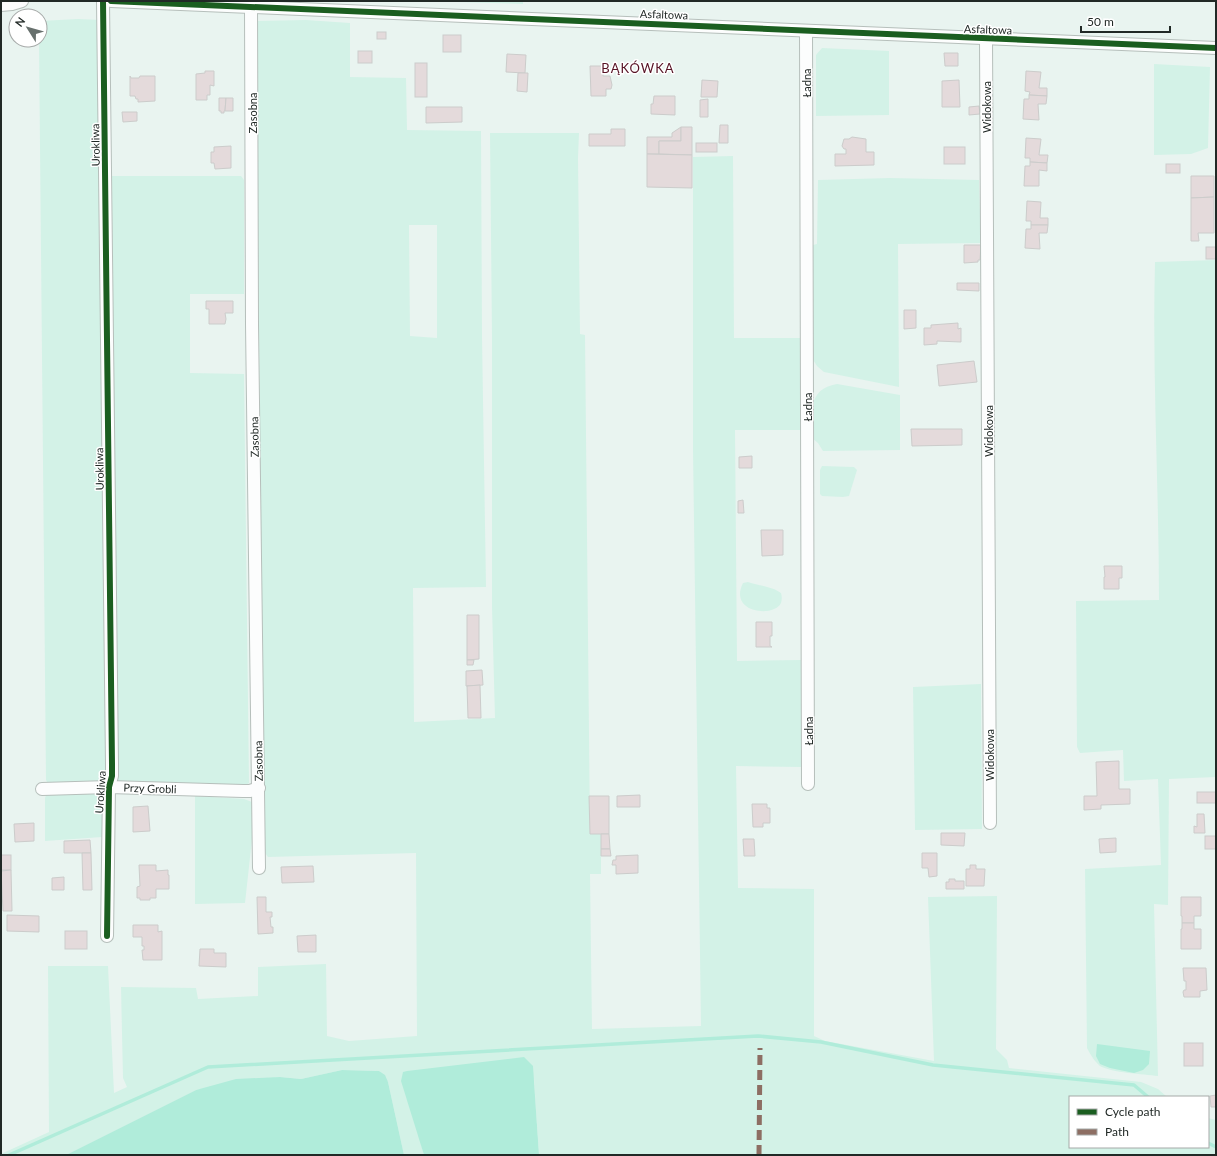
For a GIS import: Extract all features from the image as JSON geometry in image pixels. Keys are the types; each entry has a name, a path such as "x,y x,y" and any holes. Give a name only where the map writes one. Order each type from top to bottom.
{"street":[{"path":"1,5 22,1"},
{"name":"Urokliwa","path":"103,1 112,748 112,776 109,787 107,936"},
{"name":"Asfaltowa","path":"111,1 251,6 478,18 1216,48"},
{"name":"Zasobna","path":"251,6 252,324 259,868"},
{"name":"Ładna","path":"806,31 808,784"},
{"name":"Widokowa","path":"986,39 990,823"},
{"name":"Przy Grobli","path":"42,789 109,787 250,791 258,788"}],"shaded area":[{"path":"422,1 523,1 523,4"},
{"path":"78,19 100,20 108,779 104,782 48,784 46,780 39,48 48,48 48,21"},
{"path":"306,20 350,23 350,77 406,78 407,130 481,131 482,337 486,587 413,588 414,722 495,718 492,607 490,133 579,133 580,334 585,335 590,834 601,834 601,874 590,874 592,1029 701,1026 693,450 693,157 733,156 734,338 803,338 803,430 735,430 737,661 802,660 803,767 736,766 738,888 814,889 814,1036 825,1041 934,1061 928,897 997,896 996,1049 1007,1060 1009,1068 1141,1082 1158,1089 1166,1096 1069,1096 1069,1148 1209,1148 1209,1118 1216,1120 1216,1155 539,1155 534,1079 421,1144 424,1155 404,1155 388,1082 379,1071 342,1070 301,1079 280,1077 196,1090 66,1155 1,1155 49,1132 48,966 108,966 114,1093 127,1087 123,1078 121,987 196,988 198,999 258,996 258,967 326,964 327,1036 349,1041 417,1036 416,853 268,857 265,853 256,21","holes":["409,225 437,225 437,338 410,336"]},
{"path":"822,48 889,51 889,115 816,116 816,55"},
{"path":"1154,64 1210,67 1208,148 1191,154 1154,155"},
{"path":"112,176 241,176 244,180 244,294 190,294 190,373 244,374 249,783 244,786 121,783 116,779"},
{"path":"890,178 979,180 981,243 898,244 899,387 824,372 817,366 812,358 813,245 817,244 818,180"},
{"path":"1216,260 1216,777 1169,779 1168,905 1154,904 1158,1076 1120,1072 1105,1068 1096,1062 1087,1048 1085,869 1161,865 1158,779 1124,781 1123,750 1080,753 1077,747 1076,601 1159,600 1154,347 1155,262"},
{"path":"837,384 900,395 900,450 823,451 818,443 811,437 813,403 820,391"},
{"path":"822,466 854,467 857,470 849,496 822,496 820,494 820,470"},
{"path":"748,582 770,587 781,593 781,603 777,608 762,611 754,610 747,606 742,601 740,593 743,583"},
{"path":"981,684 982,829 915,830 913,687"},
{"path":"47,793 99,794 102,797 102,837 45,841 45,798"},
{"path":"195,796 244,799 252,802 255,812 245,903 195,904"},
{"path":"1097,1044 1150,1051 1149,1064 1143,1070 1134,1073 1110,1068 1100,1064 1096,1056"},
{"path":"524,1057 533,1066 539,1155 424,1155 401,1081 403,1072"},
{"path":"342,1070 379,1071 385,1075 388,1082 404,1155 66,1155 196,1090 236,1079 280,1077 301,1079"}],"building":[{"path":"377,32 386,32 386,39 377,39"},
{"path":"443,35 461,35 461,52 443,52"},
{"path":"358,51 372,51 372,63 358,63"},
{"path":"944,53 958,53 958,66 945,66"},
{"path":"507,54 526,55 525,73 506,72"},
{"path":"415,63 427,63 427,97 415,97"},
{"path":"590,66 603,66 603,76 610,76 612,85 611,89 606,89 606,96 591,96"},
{"path":"205,71 214,71 214,86 210,85 210,95 207,95 207,100 196,100 196,74 205,73"},
{"path":"1026,71 1041,72 1039,88 1047,88 1047,96 1029,95 1030,92 1025,91"},
{"path":"518,73 528,73 527,92 517,91"},
{"path":"130,76 131,78 139,78 140,76 155,76 155,101 138,102 138,99 136,99 135,96 130,96"},
{"path":"702,80 718,81 717,97 701,97"},
{"path":"959,80 960,107 942,107 942,81"},
{"path":"1029,95 1047,96 1046,104 1038,104 1039,120 1023,119 1024,99 1029,99"},
{"path":"654,96 675,96 675,115 651,114 651,104 653,104"},
{"path":"219,98 226,98 224,113 219,111"},
{"path":"226,98 233,98 233,111 225,111"},
{"path":"708,99 708,117 700,117 700,100"},
{"path":"979,106 980,114 969,115 969,107"},
{"path":"426,107 462,107 462,122 426,123"},
{"path":"122,112 137,112 137,121 123,122"},
{"path":"720,125 728,125 728,143 719,143"},
{"path":"681,127 681,141 659,141 659,154 647,154 647,137 672,137 672,133"},
{"path":"681,127 692,127 692,155 659,154 659,141 681,141"},
{"path":"611,129 625,129 625,146 589,146 589,134 611,134"},
{"path":"852,137 866,139 866,152 874,152 874,165 835,166 835,154 846,154 846,149 842,146 844,139 849,139"},
{"path":"1026,138 1041,139 1039,155 1048,155 1047,163 1030,162 1030,158 1025,158"},
{"path":"696,143 717,143 717,152 696,152"},
{"path":"231,146 231,168 215,169 214,163 211,163 211,152 214,152 214,147"},
{"path":"944,147 965,147 965,164 944,164"},
{"path":"647,154 692,155 692,188 647,187"},
{"path":"1030,162 1047,163 1047,171 1039,170 1039,186 1024,186 1025,166 1030,166"},
{"path":"1166,164 1180,164 1180,173 1166,173"},
{"path":"1191,176 1214,176 1214,197 1191,198"},
{"path":"1214,197 1214,233 1198,233 1199,241 1191,241 1191,198"},
{"path":"1027,201 1041,202 1040,218 1048,218 1048,225 1031,225 1031,221 1026,221"},
{"path":"1031,225 1048,225 1047,233 1039,233 1040,249 1025,248 1026,229 1031,229"},
{"path":"964,245 981,245 980,260 978,260 978,262 964,263"},
{"path":"1206,247 1216,247 1216,259 1206,259"},
{"path":"957,283 979,283 979,291 957,290"},
{"path":"206,301 233,301 233,313 225,313 225,324 209,324 209,309 206,309"},
{"path":"904,310 916,310 916,328 904,329"},
{"path":"958,323 958,329 961,328 961,342 937,341 937,344 924,345 924,328 931,328 931,325"},
{"path":"974,361 977,382 939,386 937,365"},
{"path":"911,429 962,429 962,445 912,446"},
{"path":"752,456 752,468 739,468 739,457"},
{"path":"743,500 744,513 738,513 738,501"},
{"path":"761,530 783,530 783,555 762,556"},
{"path":"1104,566 1122,566 1122,578 1119,578 1119,589 1104,589"},
{"path":"467,615 479,615 479,659 467,660"},
{"path":"756,622 772,622 770,646 772,647 756,647"},
{"path":"467,660 474,660 473,665 467,665"},
{"path":"482,670 483,685 466,686 466,671"},
{"path":"480,685 481,718 468,718 467,686"},
{"path":"1119,761 1119,789 1130,789 1130,804 1101,805 1101,809 1084,810 1084,796 1097,796 1096,762"},
{"path":"1197,792 1216,792 1216,803 1197,803"},
{"path":"640,795 640,807 617,807 617,796"},
{"path":"589,796 609,796 609,834 590,834"},
{"path":"752,804 767,804 767,808 770,808 770,823 763,823 763,827 753,827"},
{"path":"148,806 150,831 133,832 133,807"},
{"path":"1197,814 1204,814 1205,833 1194,833 1194,826 1197,827"},
{"path":"34,823 34,841 15,842 14,824"},
{"path":"941,833 965,833 964,846 941,845"},
{"path":"601,834 609,834 610,849 601,849"},
{"path":"1205,836 1216,836 1216,849 1205,849"},
{"path":"1116,838 1116,852 1100,853 1099,839"},
{"path":"743,839 754,839 755,856 744,856"},
{"path":"90,840 91,853 64,853 64,841"},
{"path":"601,849 610,849 611,856 601,856"},
{"path":"82,853 91,853 92,890 83,890"},
{"path":"922,853 937,853 937,876 929,877 928,868 922,868"},
{"path":"1,855 11,855 11,870 1,870"},
{"path":"638,855 638,873 616,874 616,865 612,865 613,860 616,860 616,856"},
{"path":"139,865 156,865 156,871 168,870 169,889 156,889 156,898 150,898 150,900 140,900 140,898 137,898 137,887 140,886"},
{"path":"970,865 976,865 976,869 985,869 984,886 966,886 966,869 970,869"},
{"path":"313,866 314,882 282,883 281,867"},
{"path":"11,870 12,911 3,911 1,871"},
{"path":"64,877 64,890 52,890 52,878"},
{"path":"949,879 964,881 964,889 946,889 946,882 949,882"},
{"path":"257,897 266,897 266,912 272,912 272,917 270,917 273,933 258,934"},
{"path":"1181,897 1201,897 1201,916 1194,916 1194,923 1182,923"},
{"path":"7,915 39,916 39,932 7,931"},
{"path":"1182,923 1194,923 1194,929 1201,929 1201,949 1181,949"},
{"path":"133,925 158,925 158,932 162,931 162,960 143,960 142,950 144,950 144,946 142,946 142,937 133,937"},
{"path":"65,931 87,931 87,949 65,949"},
{"path":"316,935 316,952 298,952 297,936"},
{"path":"200,949 214,949 214,953 226,953 226,967 199,966"},
{"path":"1183,968 1206,968 1207,990 1200,991 1200,997 1184,997 1183,992 1186,990 1186,981 1184,981"},
{"path":"1184,1043 1203,1043 1203,1066 1184,1066"},
{"path":"1216,1095 1216,1107 1211,1107 1210,1096"}],"waterway":[{"path":"9,1155 208,1067 758,1036 821,1042 933,1065 1134,1085 1147,1096"},
{"path":"1209,1144 1216,1147"}],"marked path":[{"path":"759,1155 760,1048"}],"cycle path":[{"path":"103,1 112,764 112,776 109,787 107,936"},
{"path":"111,1 1216,48"}],"district":[{"name":"BĄKÓWKA","path":"638,68"}]}
